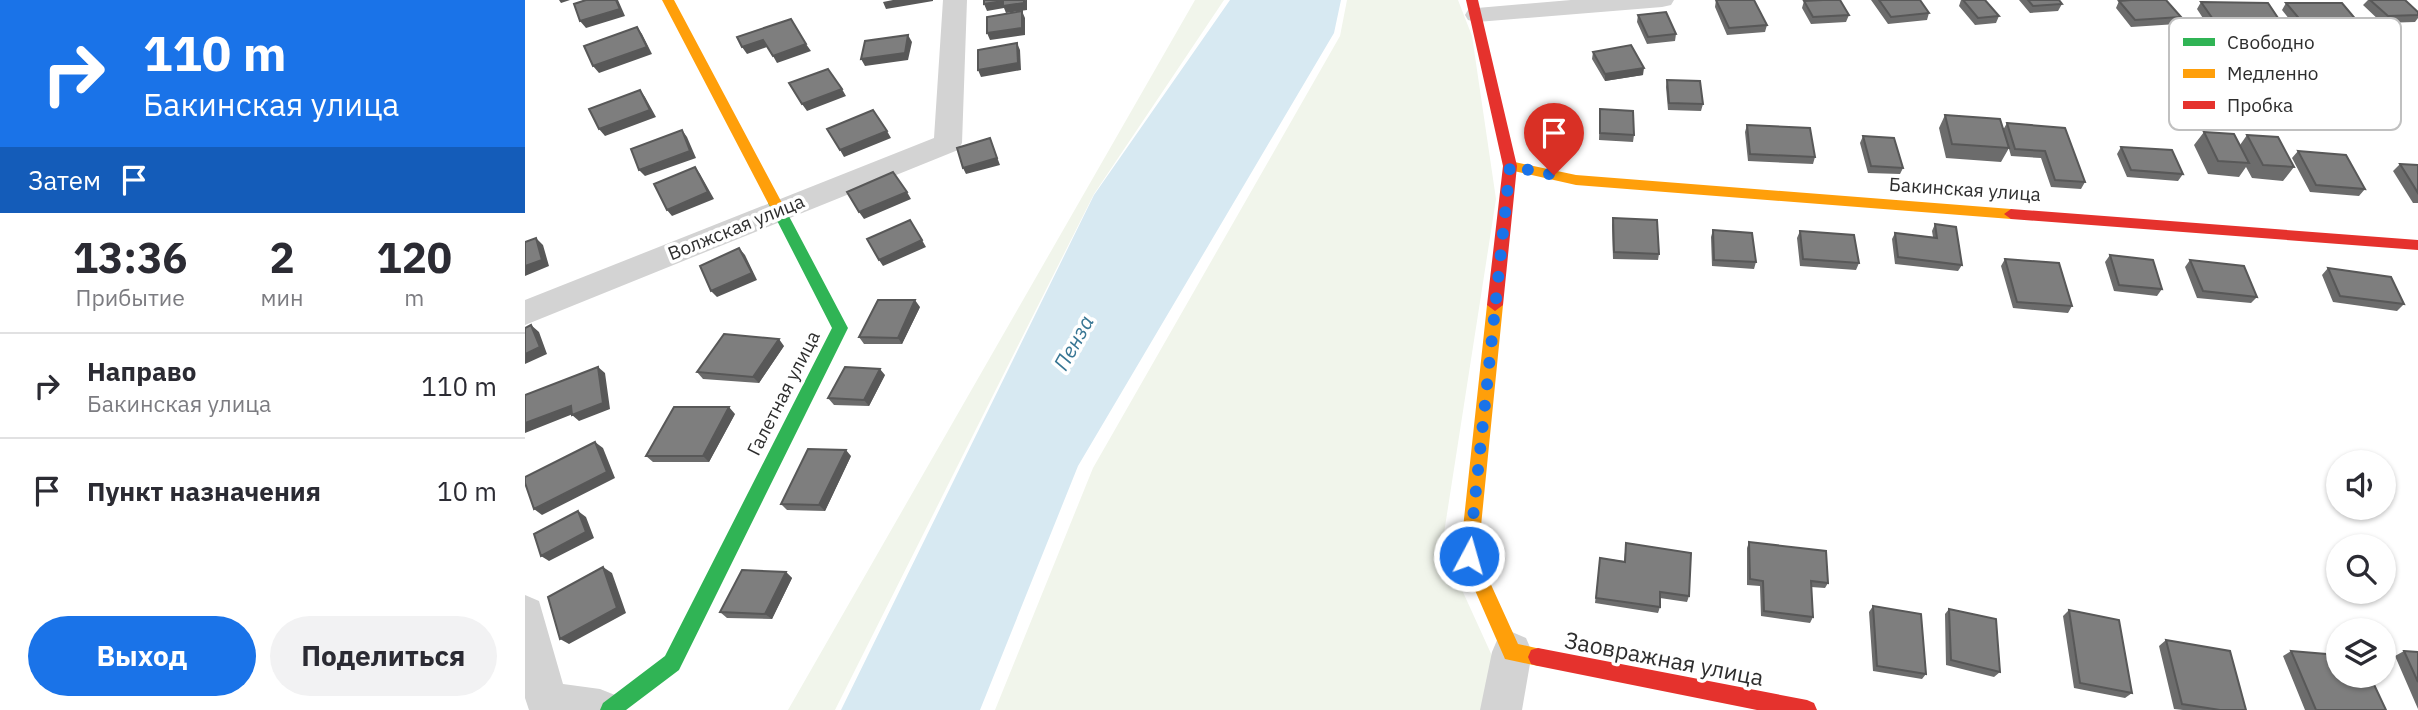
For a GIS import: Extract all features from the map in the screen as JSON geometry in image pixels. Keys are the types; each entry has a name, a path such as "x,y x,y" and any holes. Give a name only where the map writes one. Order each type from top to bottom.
{"street":[{"name":"Галетная улица","path":"610,710 672,663 840,327 669,0"},
{"name":"Волжская улица","path":"525,313 948,143 955,0"},
{"path":"1501,710 1512,652 1469,556 1510,166 1474,7 1662,0"},
{"name":"Бакинская улица","path":"1510,166 1576,180 2418,245"},
{"path":"525,614 547,702 600,710"},
{"name":"Заовражная улица","path":"1512,652 1807,710"}],"shaded area":[{"path":"1195,0 1224,0 1094,194 835,710 788,710"},
{"path":"1347,0 1458,0 1472,36 1496,199 1442,546 1493,658 1483,710 995,710 1093,468 1340,36"}],"water":[{"name":"Пенза","path":"1230,0 1341,0 1334,33 1078,466 980,710 841,710 1094,195"}],"building":[{"path":"586,0 616,0 620,9 580,21 574,4"},
{"path":"984,0 1024,0 1024,3 1003,6 1003,1 984,4"},
{"path":"1716,0 1754,0 1767,25 1729,28"},
{"path":"1840,0 1849,15 1813,17 1804,1"},
{"path":"1879,0 1920,0 1929,13 1891,17"},
{"path":"1963,0 1985,0 1999,16 1978,18"},
{"path":"2028,0 2059,0 2062,4 2033,6"},
{"path":"2166,0 2181,17 2135,20 2119,1"},
{"path":"2370,0 2405,0 2418,15 2388,16"},
{"path":"2201,2 2268,3 2278,18 2212,18"},
{"path":"2286,3 2342,3 2355,18 2299,18"},
{"path":"1022,11 1022,28 987,33 987,17"},
{"path":"1666,12 1676,34 1648,37 1638,15"},
{"path":"791,19 806,44 773,56 763,40 742,47 737,37"},
{"path":"637,27 647,47 593,66 584,46"},
{"path":"908,35 905,53 861,59 865,41"},
{"path":"1017,43 1018,63 978,70 978,50"},
{"path":"1631,45 1644,68 1605,74 1593,52"},
{"path":"828,69 842,89 802,104 789,83"},
{"path":"1667,80 1700,81 1703,104 1669,103"},
{"path":"640,90 650,110 599,129 589,109"},
{"path":"1600,109 1633,111 1634,135 1600,133"},
{"path":"873,110 887,131 840,150 827,129"},
{"path":"1945,115 2000,119 2009,148 1952,144"},
{"path":"2007,123 2065,128 2085,182 2055,180 2045,151 2015,149"},
{"path":"1747,125 1810,128 1815,157 1750,154"},
{"path":"682,130 690,151 639,170 631,149"},
{"path":"2204,132 2234,134 2249,163 2218,161"},
{"path":"2247,135 2278,137 2294,167 2263,165"},
{"path":"1863,136 1894,138 1903,168 1871,166"},
{"path":"990,138 997,158 963,168 957,148"},
{"path":"2121,147 2172,150 2183,174 2131,170"},
{"path":"2298,151 2346,155 2365,189 2316,185"},
{"path":"2400,164 2418,165 2418,193"},
{"path":"695,167 708,192 667,210 654,184"},
{"path":"893,172 907,192 859,212 847,192"},
{"path":"1613,218 1657,220 1659,254 1614,252"},
{"path":"910,220 922,240 879,260 867,239"},
{"path":"1935,224 1956,227 1962,265 1898,257 1895,233 1937,238"},
{"path":"1713,230 1752,233 1756,262 1714,260"},
{"path":"1800,231 1854,235 1859,263 1803,259"},
{"path":"536,238 542,260 525,266 525,242"},
{"path":"739,248 752,273 711,291 700,266"},
{"path":"2110,255 2153,260 2162,289 2119,285"},
{"path":"2005,259 2059,263 2072,306 2017,302"},
{"path":"2190,260 2244,266 2257,297 2203,291"},
{"path":"2328,268 2391,277 2404,304 2340,296"},
{"path":"878,300 915,300 898,338 859,337"},
{"path":"531,325 540,347 525,354 525,328"},
{"path":"724,334 779,339 753,377 697,372"},
{"path":"598,367 603,403 572,415 571,406 525,423 525,395"},
{"path":"845,367 880,369 864,400 828,398"},
{"path":"674,407 729,407 703,456 646,456"},
{"path":"595,442 607,472 534,509 525,477"},
{"path":"808,449 846,450 819,505 781,504"},
{"path":"578,511 586,532 541,556 534,534"},
{"path":"1749,542 1826,551 1828,583 1811,581 1813,617 1764,611 1763,581 1750,579"},
{"path":"1626,543 1691,553 1689,596 1660,592 1660,607 1596,598 1600,558 1625,562"},
{"path":"603,567 617,608 560,639 548,597"},
{"path":"742,570 786,572 765,614 720,612"},
{"path":"1873,606 1921,614 1926,674 1877,666"},
{"path":"1949,609 1996,619 2000,672 1951,660"},
{"path":"2069,610 2119,620 2132,693 2080,683"},
{"path":"2166,640 2230,651 2246,710 2220,710 2182,704"},
{"path":"2291,651 2326,654 2326,688 2376,688 2386,710 2316,710"},
{"path":"2404,651 2418,652 2418,682"}],"traffic: fast":[{"path":"610,710 672,663 840,328 775,203"}],"traffic: slow":[{"path":"668,0 775,203"},
{"path":"1510,166 1576,180 2011,214"},
{"path":"1495,305 1469,556 1512,652 1538,657"}],"traffic: jam":[{"path":"1472,0 1510,166 1495,305"},
{"path":"2011,214 2418,245"},
{"path":"1538,657 1807,710"}],"route":[{"path":"1469,556 1510,166 1554,175"}]}
